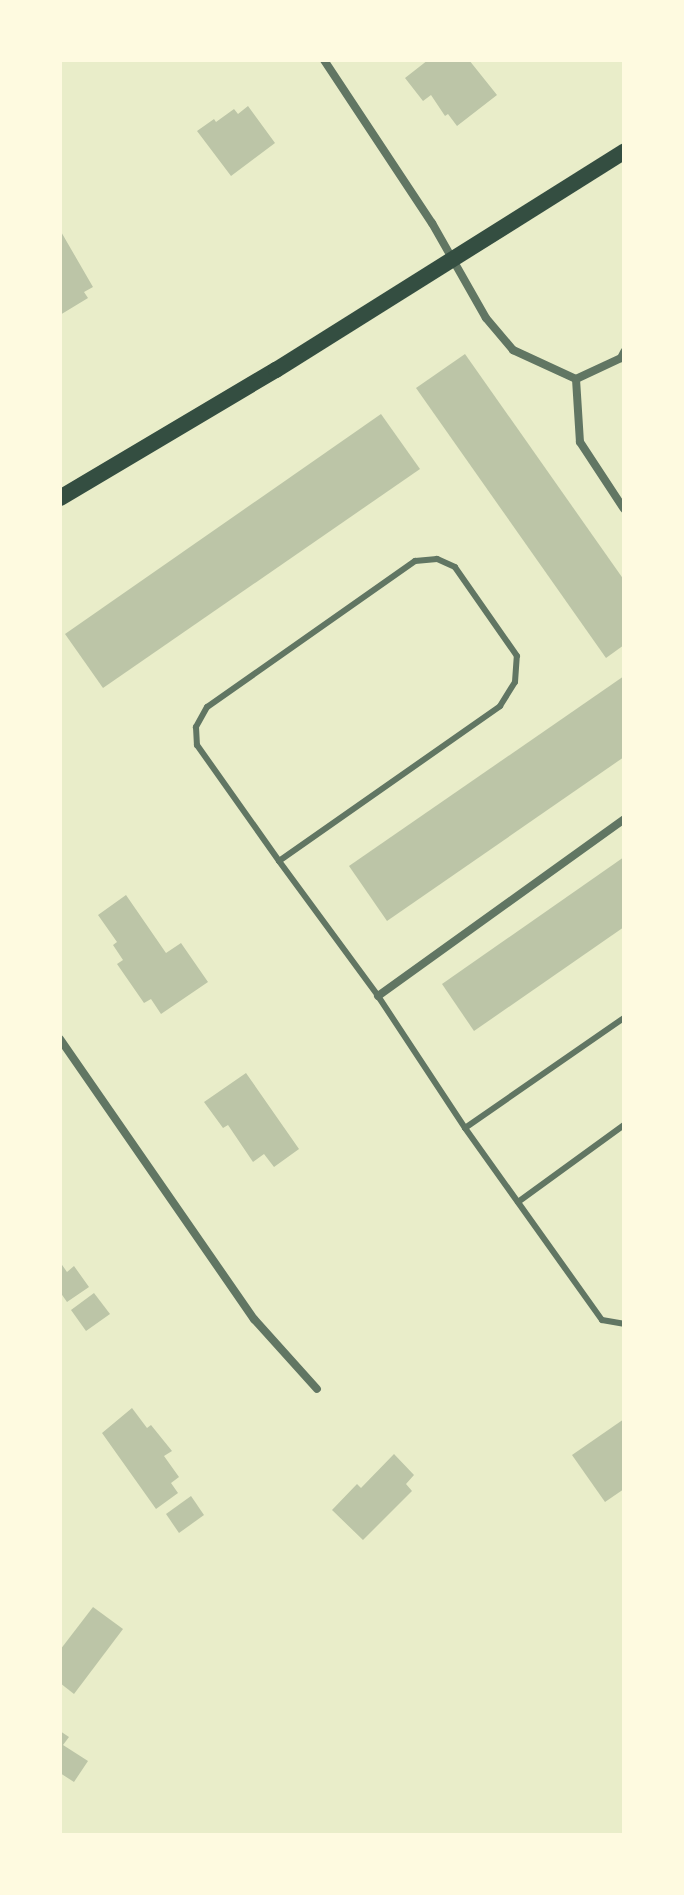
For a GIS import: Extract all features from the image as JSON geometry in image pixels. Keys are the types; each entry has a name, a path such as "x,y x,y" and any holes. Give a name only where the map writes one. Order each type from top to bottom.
{"main road":[{"path":"60,498 262,379 624,152"}],"street":[{"path":"324,60 453,258 486,318 513,350 576,379 621,358 624,352"},
{"path":"576,379 580,442 624,509"},
{"path":"378,996 624,819"},
{"path":"60,1039 254,1319 317,1389"}],"lane":[{"path":"279,861 500,706 515,682 517,656 455,567 437,559 415,561 207,707 196,727 197,745 279,861 378,996 465,1128 602,1320 624,1324"},
{"path":"465,1128 624,1018"},
{"path":"518,1202 624,1125"}],"building":[{"path":"428,60 469,60 497,95 457,126 448,114 445,116 431,95 423,101 405,78"},
{"path":"248,106 275,143 231,176 197,131 234,109 238,114"},
{"path":"60,230 93,287 84,292 88,298 60,315"},
{"path":"465,354 624,580 624,645 606,658 416,388"},
{"path":"381,414 420,469 103,688 65,634"},
{"path":"624,676 624,757 387,921 349,866"},
{"path":"624,857 624,927 474,1031 442,984"},
{"path":"126,895 166,953 181,943 208,982 161,1014 151,999 144,1003 117,964 123,960 113,945 117,942 98,915"},
{"path":"246,1073 299,1149 274,1167 264,1154 253,1162 228,1125 223,1128 204,1102"},
{"path":"60,1262 67,1272 74,1266 89,1287 67,1302 60,1292"},
{"path":"94,1293 110,1314 86,1331 71,1310"},
{"path":"132,1408 147,1428 151,1425 172,1451 164,1456 179,1477 171,1483 178,1493 156,1509 102,1433"},
{"path":"624,1419 624,1489 605,1502 572,1455"},
{"path":"394,1454 414,1475 406,1484 412,1491 363,1540 332,1510 357,1484 361,1488"},
{"path":"191,1496 204,1515 179,1533 166,1514"},
{"path":"93,1607 123,1629 74,1694 60,1683 60,1650"},
{"path":"60,1731 69,1737 63,1745 88,1761 74,1782 60,1773"}]}
